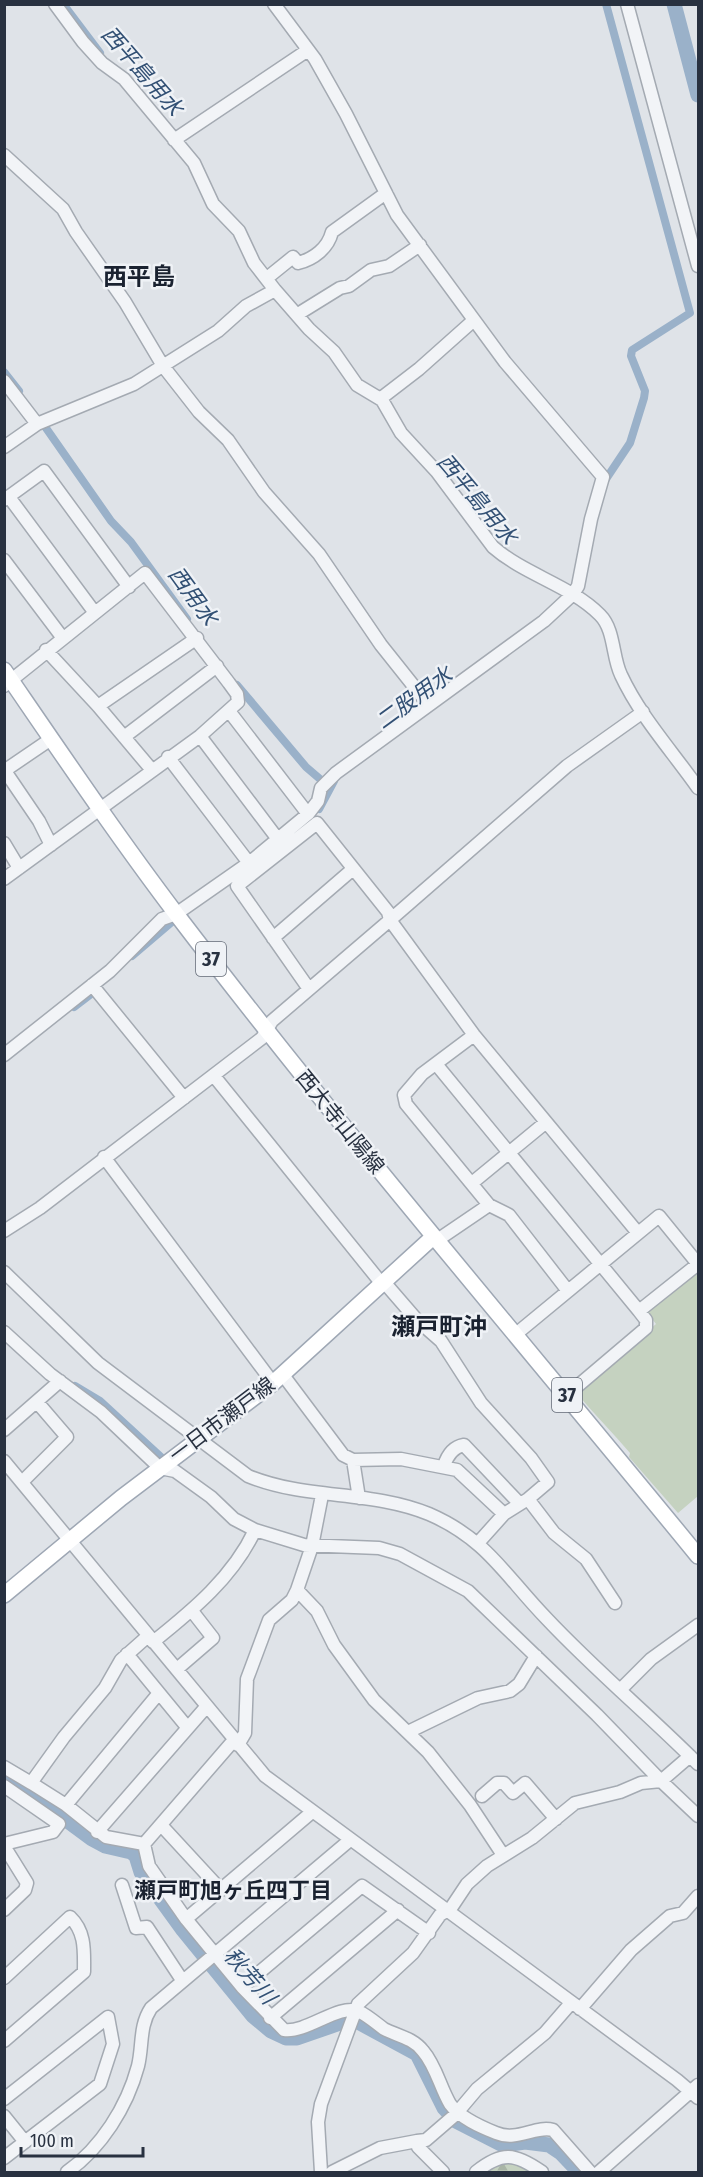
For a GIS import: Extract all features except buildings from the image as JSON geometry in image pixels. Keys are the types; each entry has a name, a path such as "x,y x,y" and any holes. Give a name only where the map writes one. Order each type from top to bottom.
{"main road":[{"name":"西大寺山陽線","path":"7,679 51,738 99,810 176,914 266,1029 434,1239 567,1395 699,1556"},
{"name":"一日市瀬戸線","path":"4,1595 160,1468 278,1379 434,1239"}],"street":[{"path":"55,4 82,42 102,63 124,80 194,163 213,204 239,231 254,263 275,290 309,329 334,352 357,385 380,399 401,434 437,472 493,547 504,556 573,594 601,616 608,626 620,674 643,712 699,788"},
{"path":"4,1055 92,985 162,919 176,914 249,863 308,814 318,801 321,788 336,773 544,621 573,594 578,586 591,519 603,477 505,362 420,245 386,193 346,114 308,50 274,4"},
{"path":"627,4 699,266"},
{"path":"174,140 308,50"},
{"path":"4,155 63,208 76,232 125,302 163,366 199,412 228,440 264,492 319,554 381,645 428,704"},
{"path":"267,278 292,257 298,263 307,261 329,243 332,232 386,193"},
{"path":"298,314 340,288 349,286 371,270 389,266 420,245"},
{"path":"4,447 37,424 134,384 218,331 246,306 275,290"},
{"path":"380,399 474,320"},
{"path":"7,389 37,424"},
{"path":"95,613 7,499 44,471 129,587"},
{"path":"4,560 62,637"},
{"path":"4,879 200,736 238,702 237,694 217,666 145,573 7,679"},
{"path":"98,706 196,638"},
{"path":"46,650 98,706 151,770"},
{"path":"124,737 217,666"},
{"path":"230,711 308,814"},
{"path":"4,1231 40,1208 262,1038 272,1021 567,766 643,712"},
{"path":"200,736 277,838"},
{"path":"51,738 5,771 39,820 51,845"},
{"path":"168,758 249,863"},
{"path":"309,989 237,886 317,823 474,1035 638,1233"},
{"path":"4,843 19,868"},
{"path":"273,938 353,869"},
{"path":"92,985 184,1098"},
{"path":"474,1035 422,1074 404,1095 406,1104 489,1205 509,1215 568,1291"},
{"path":"436,1064 646,1320 646,1328 567,1395"},
{"path":"214,1076 383,1283 416,1319 441,1341 481,1403 531,1458 548,1482 504,1514 478,1543"},
{"path":"472,1183 545,1123"},
{"path":"104,1157 278,1379 343,1455 353,1460 401,1459 444,1466 464,1474 504,1514"},
{"path":"434,1239 489,1205"},
{"path":"516,1334 659,1216 698,1264 639,1311"},
{"path":"4,1272 98,1363 197,1440 248,1476 270,1485 322,1495 399,1502 455,1527 478,1543 546,1619 694,1760 661,1781 641,1783 603,1797 582,1800 503,1855 467,1884 451,1908 445,1911 412,1953 358,2004 321,2104 318,2122 321,2172"},
{"path":"4,1332 60,1382 101,1412 160,1468 175,1471 211,1497 234,1519 255,1530 312,1546 379,1548 418,1561 468,1591 699,1816"},
{"path":"4,1430 60,1382"},
{"path":"22,1482 67,1437 37,1402"},
{"path":"444,1466 447,1457 458,1446 464,1445 585,1559 615,1603"},
{"path":"353,1460 359,1498"},
{"path":"4,1461 265,1776 445,1911 696,2092 599,2172"},
{"path":"144,1844 245,1733 247,1679 269,1620 292,1600 297,1590 312,1546 322,1495"},
{"path":"31,1783 64,1737 105,1688 121,1660 192,1611 226,1578 255,1530"},
{"path":"297,1590 317,1611 334,1645 374,1700 408,1732 447,1775 503,1855"},
{"path":"177,1669 213,1638 192,1611"},
{"path":"621,1689 651,1659 699,1625"},
{"path":"127,1654 188,1727"},
{"path":"408,1732 478,1698 510,1691 519,1684 536,1656"},
{"path":"66,1805 159,1693"},
{"path":"98,1832 207,1706"},
{"path":"4,1767 66,1805 106,1837 144,1844"},
{"path":"482,1796 497,1783 504,1784 513,1793 525,1783 556,1819"},
{"path":"4,1786 59,1824 54,1832 4,1845 27,1883 25,1890 4,1910"},
{"path":"186,1919 312,1812"},
{"path":"161,1825 221,1890"},
{"path":"67,2172 90,2152 111,2124 138,2066 144,2019 151,2008 350,1840"},
{"path":"144,1844 149,1866 186,1919 208,1959 242,1987 270,2018 284,2030 294,2031 346,2010 354,2017 416,2043 433,2065 451,2104 454,2117"},
{"path":"122,1885 136,1928 147,1927 182,1980"},
{"path":"242,1987 362,1886 429,1933"},
{"path":"332,2172 380,2148 426,2140 454,2117 477,2089 576,2006 631,1950 670,1916 683,1913 699,1896"},
{"path":"270,2018 398,1910"},
{"path":"4,1978 70,1917 76,1923 82,1932 84,1972 4,2041"},
{"path":"4,2099 108,2017 113,2044 100,2084 4,2158"},
{"path":"4,2116 25,2142"},
{"path":"454,2117 504,2136 538,2132 548,2128 553,2130 590,2172"},
{"path":"417,2141 418,2147 443,2172"},
{"path":"476,2172 496,2158 513,2156 542,2172"}],"green space":[{"path":"698,1272 698,1496 678,1513 629,1457 630,1453 579,1396 580,1389 656,1324 647,1312 648,1309"},
{"path":"511,2161 535,2172 481,2172 498,2162"}],"waterway":[{"name":"西平島用水","path":"63,4 100,53"},
{"path":"604,482 630,443 644,398 645,391 631,356 632,350 690,313 606,4"},
{"path":"674,4 698,95"},
{"name":"西用水","path":"4,372 19,391"},
{"name":"西用水","path":"46,428 111,521 131,542 187,619"},
{"name":"西用水","path":"237,685 306,767 320,779"},
{"name":"二股用水","path":"319,809 334,781"},
{"name":"二股用水","path":"132,956 173,921"},
{"name":"二股用水","path":"74,1007 91,994"},
{"path":"75,1386 100,1401 162,1458"},
{"name":"秋芳川","path":"4,1774 92,1839 105,1846 131,1852 136,1856 141,1872 183,1930 253,2016 271,2031 286,2038 297,2038 343,2022 358,2022 417,2054 444,2108 456,2121 503,2145 525,2142 549,2145 561,2153 579,2172"}],"district":[{"name":"西平島","path":"139,277"},
{"name":"瀬戸町沖","path":"439,1327"},
{"name":"瀬戸町旭ヶ丘四丁目","path":"233,1890"}]}
